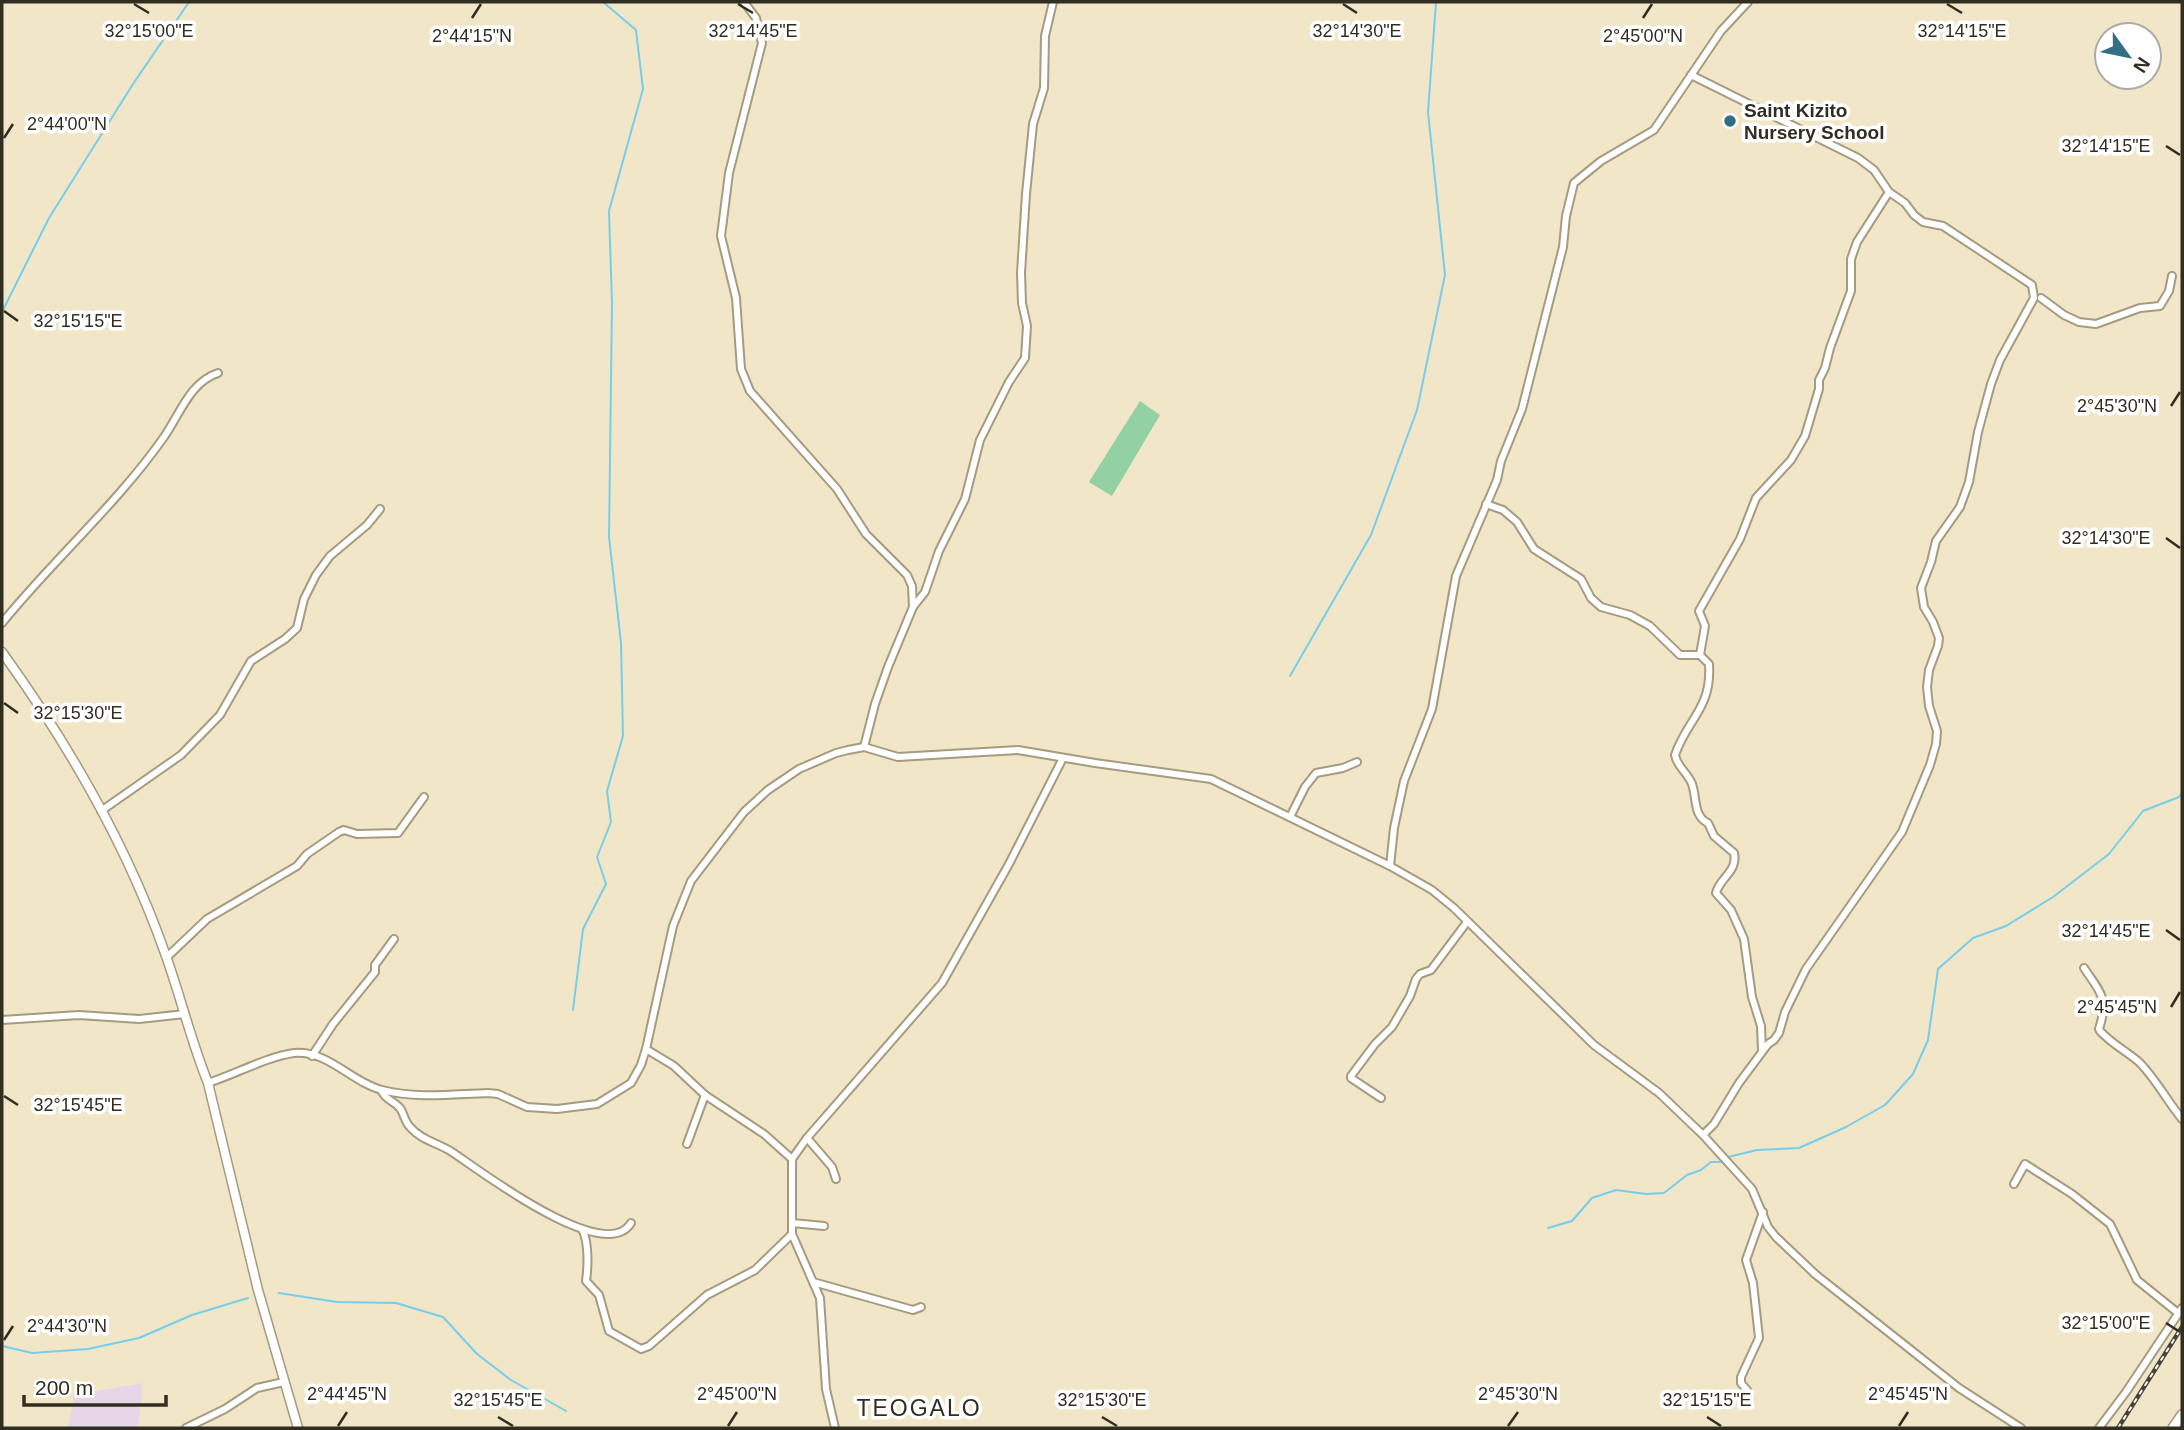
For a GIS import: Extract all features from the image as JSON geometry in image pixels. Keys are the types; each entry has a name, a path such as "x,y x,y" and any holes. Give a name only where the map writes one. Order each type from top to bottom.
{"main road":[{"path":"2,652 56,730 101,811 138,887 167,957 208,1083 258,1290 298,1428"},
{"path":"2173,1428 2182,1415"}],"street":[{"path":"744,2 756,18 762,43 729,173 721,230 723,249 736,298 742,374 755,397 837,489 866,534 907,575 912,586 914,607"},
{"path":"864,747 888,667 914,607 922,598 939,551 965,499 980,440 1009,382 1026,358 1027,326 1022,303 1021,273 1027,184 1033,124 1044,88 1045,36 1052,2"},
{"path":"1390,866 1394,828 1409,762 1432,709 1456,576 1522,410 1563,247 1574,183 1584,172 1654,130 1721,31 1748,2"},
{"path":"1691,75 1858,158 1874,170 1889,192 1905,203 1917,217 1924,222 1942,226 2032,285 2038,298 2079,322 2096,324 2140,308 2160,306 2169,291 2172,276"},
{"path":"1700,655 1705,633 1699,611 1740,539 1756,498 1791,460 1805,436 1819,389 1819,380 1851,291 1851,259 1857,242 1889,192"},
{"path":"1703,1135 1714,1124 1739,1083 1779,1032 1788,1005 1806,968 1902,832 1930,765 1937,731 1929,706 1927,687 1929,670 1939,638 1924,607 1921,588 1936,541 1960,507 1969,482 1978,432 2000,360 2038,298"},
{"path":"2,623 146,461 195,388 206,378 218,373"},
{"path":"1486,504 1503,510 1517,522 1534,549 1581,579 1591,598 1601,607 1630,615 1650,626 1681,655 1700,655 1709,664 1706,698 1677,749 1675,760 1688,775 1694,791 1695,806 1702,820 1708,823 1714,836 1734,853 1736,860 1733,869 1716,888 1716,893 1731,910 1744,939 1752,997 1761,1026 1762,1053"},
{"path":"101,811 181,755 214,722 228,704 251,661 295,630 304,599 316,575 330,556 367,525 380,509"},
{"path":"208,1083 295,1053 340,1066 370,1086 381,1090 422,1096 488,1093 538,1109 586,1107 610,1097 631,1083 641,1065 677,913 691,881 744,812 786,776 836,752 864,747 898,757 1018,750 1211,779 1390,866 1432,890 1454,908 1594,1045 1659,1093 1703,1135 1747,1183 1768,1227 1776,1237 1815,1274 1959,1388 2021,1428"},
{"path":"835,1428 826,1389 820,1298 792,1234 792,1159 807,1138 942,983 1009,864 1063,758"},
{"path":"1290,817 1305,787 1316,773 1343,768 1357,762"},
{"path":"167,957 207,919 298,866 307,854 339,832 398,833 424,797"},
{"path":"1381,1098 1351,1076 1375,1044 1392,1027 1410,996 1416,979 1420,974 1431,970 1467,922"},
{"path":"312,1056 333,1024 375,972 375,965 394,939"},
{"path":"2084,968 2098,986 2103,998 2105,1006 2100,1031 2154,1079 2182,1119"},
{"path":"2,1020 79,1015 139,1019 185,1014"},
{"path":"646,1049 674,1066 705,1095 764,1134 792,1159"},
{"path":"381,1090 384,1098 400,1108 409,1127 513,1194 582,1230 616,1234 627,1230 631,1223"},
{"path":"687,1144 705,1095"},
{"path":"807,1138 832,1167 836,1179"},
{"path":"2014,1184 2025,1164 2089,1206 2110,1224 2137,1280 2180,1310 2099,1428"},
{"path":"1747,1390 1741,1383 1741,1377 1759,1333 1753,1283 1746,1260 1763,1212"},
{"path":"792,1223 824,1226"},
{"path":"582,1230 589,1260 587,1283 598,1295 607,1328 611,1333 641,1349 649,1346 707,1295 755,1270 792,1234"},
{"path":"813,1282 913,1310 921,1307"},
{"path":"186,1428 225,1409 257,1388 284,1382"}],"shaded area":[{"path":"143,1383 138,1428 68,1428 74,1395"}],"green space":[{"path":"1140,401 1160,415 1112,496 1089,482"}],"waterway":[{"path":"2,312 49,218 133,84 189,2"},
{"path":"573,1010 583,929 606,884 597,857 611,822 607,791 623,736 621,643 609,537 612,303 609,211 643,89 636,30 603,2"},
{"path":"1290,676 1371,535 1417,410 1445,275 1428,112 1436,2"},
{"path":"1728,1157 1757,1150 1799,1148 1846,1127 1885,1105 1913,1074 1928,1040 1938,969 1973,938 2006,926 2053,897 2109,854 2143,811 2179,797 2182,793"},
{"path":"1548,1228 1572,1221 1592,1198 1616,1190 1646,1194 1664,1193 1687,1175 1701,1170 1711,1162 1722,1162"},
{"path":"279,1293 337,1302 396,1303 443,1317 477,1354 511,1380 566,1411"},
{"path":"2,1346 32,1353 88,1349 139,1338 192,1315 248,1298"}],"railway":[{"path":"2118,1428 2182,1327"}],"place":[{"name":"Saint Kizito Nursery School","path":"1730,121"}],"district":[{"name":"TEOGALO","path":"919,1408"}]}
